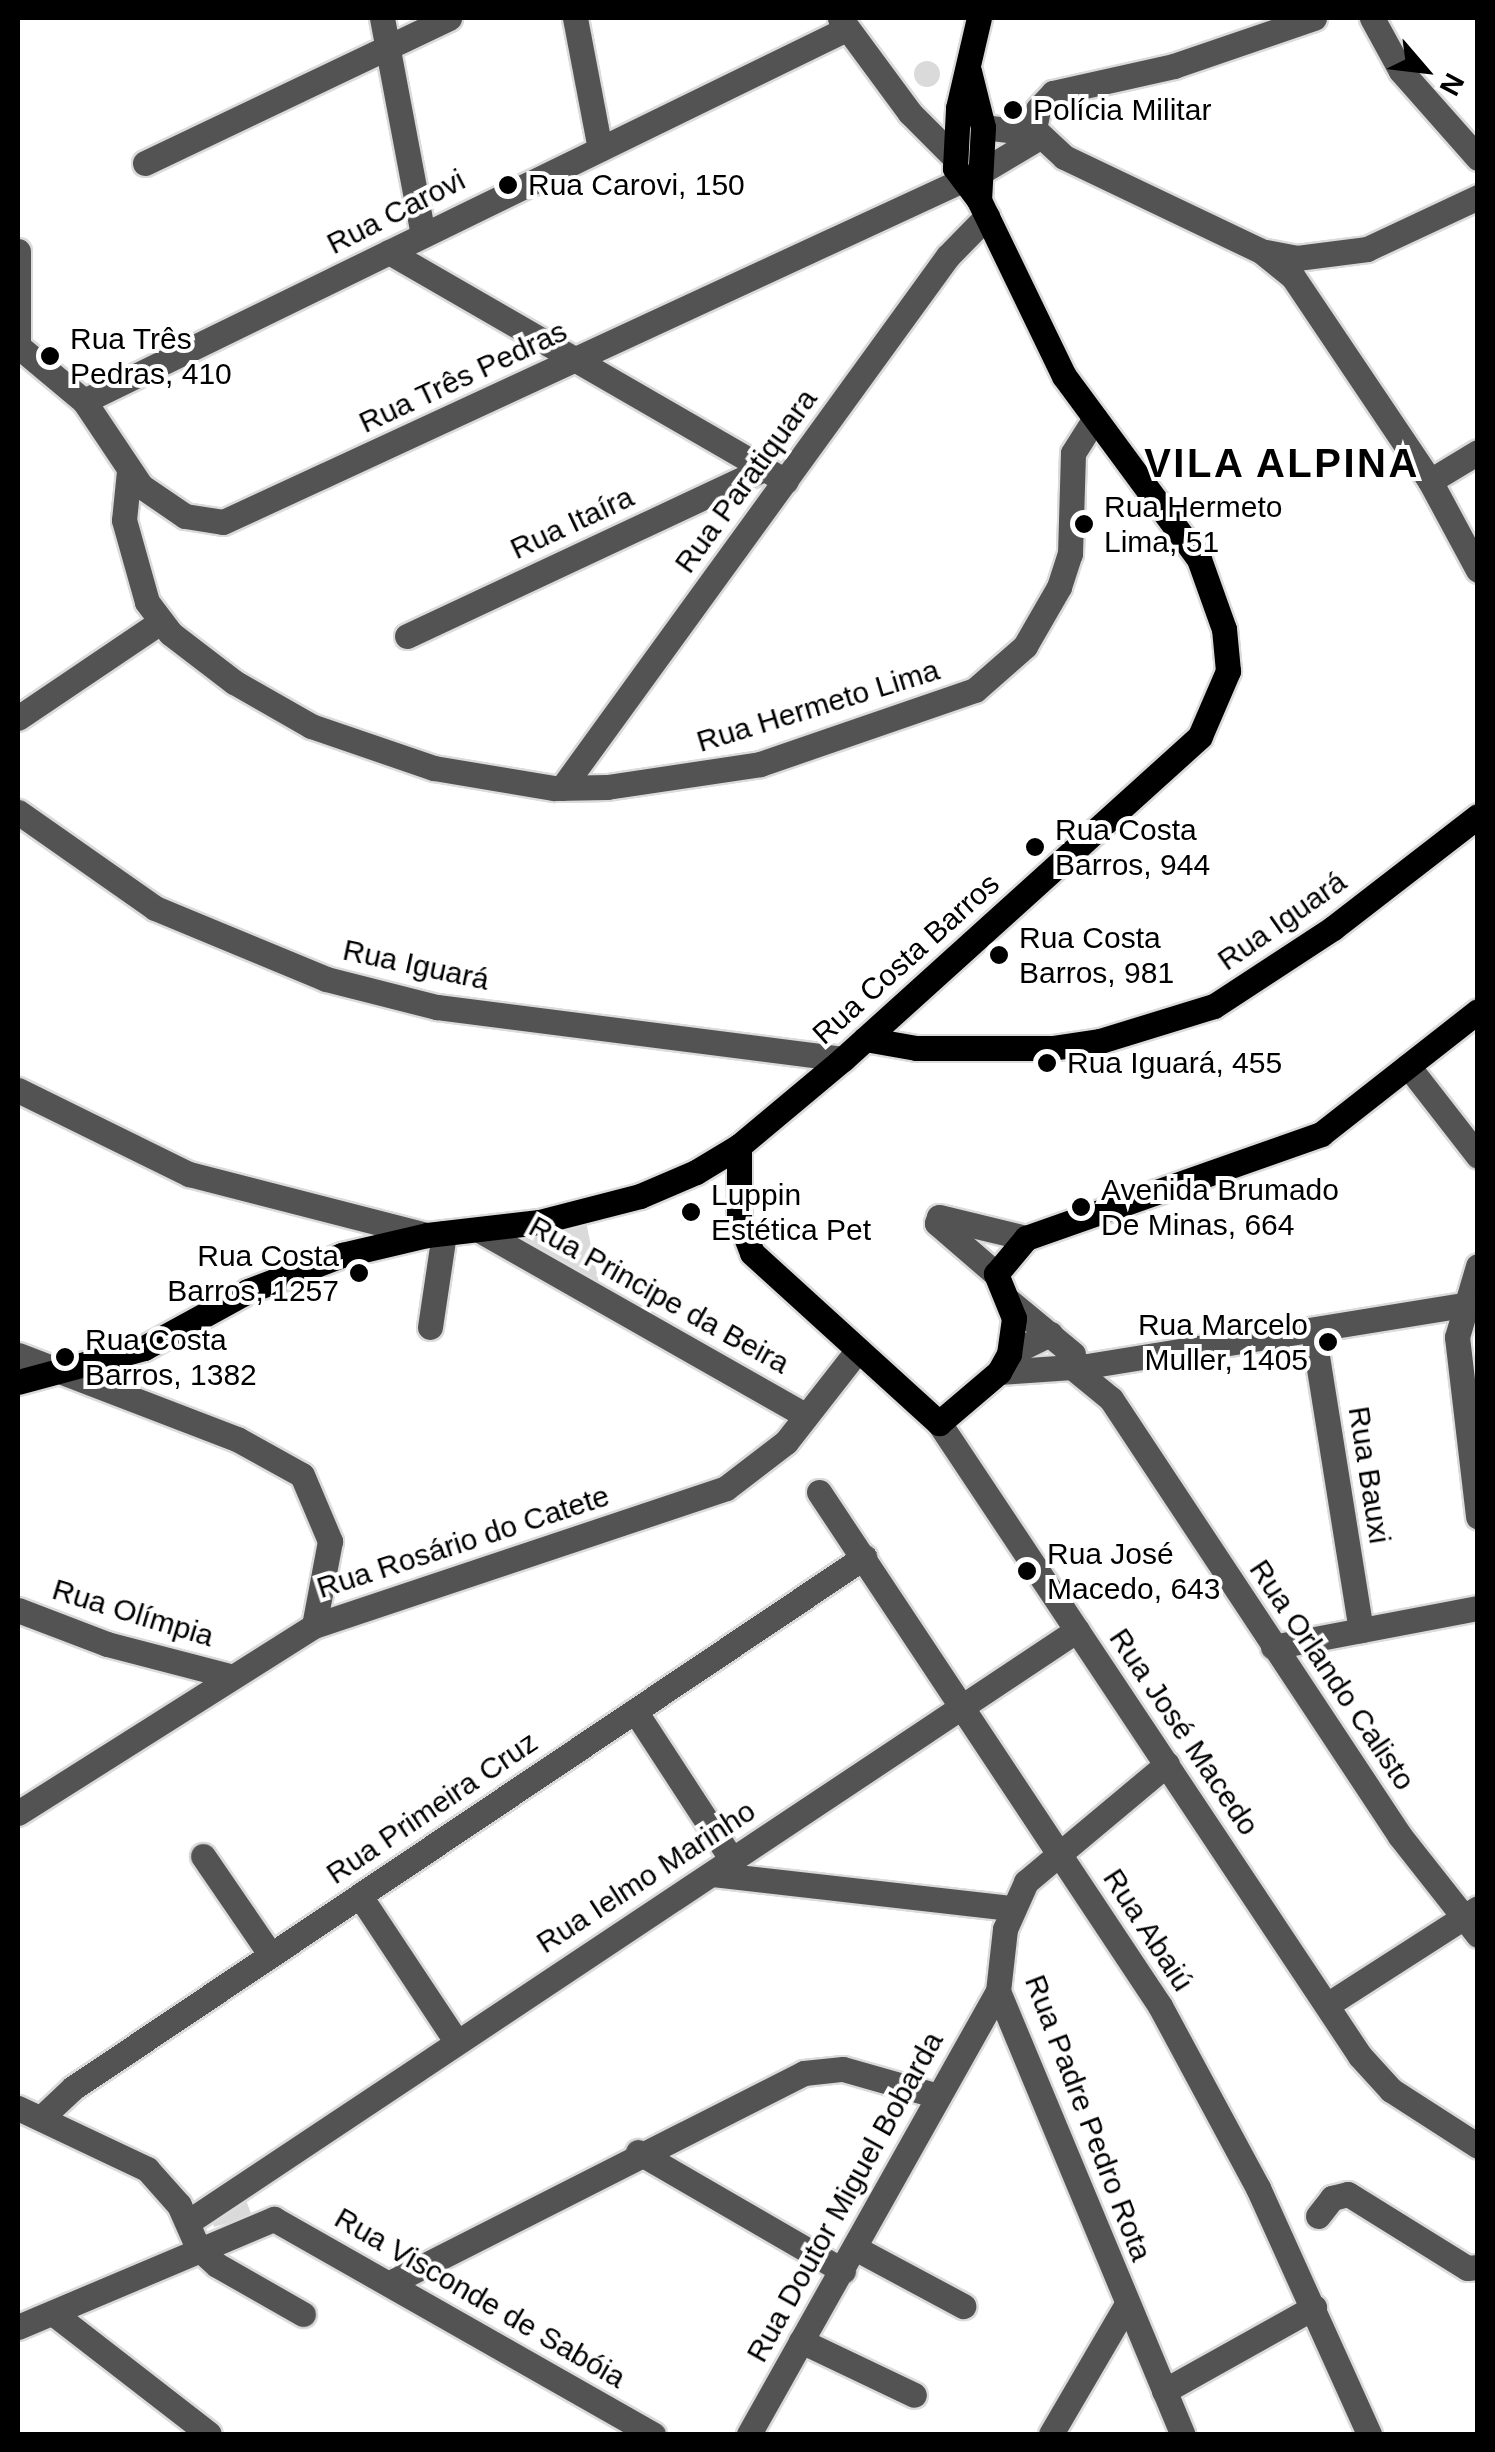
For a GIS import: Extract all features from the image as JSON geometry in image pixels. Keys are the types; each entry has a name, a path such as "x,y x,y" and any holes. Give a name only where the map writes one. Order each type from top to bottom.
{"main road":[{"path":"956,168 956,123 980,18"},
{"path":"969,71 983,127 983,208"},
{"path":"956,123 970,136 984,170"},
{"name":"Rua Costa Barros","path":"18,1382 144,1348 291,1272 435,1234 479,1230 640,1196 738,1146 843,1060 1182,758 1222,696 1228,672 1224,629 1199,559 1064,376 983,208 956,168"},
{"name":"Rua Iguará","path":"865,1039 916,1048 1052,1048 1100,1042 1214,1006 1333,928 1478,816"},
{"path":"938,1424 1004,1363 1014,1318 996,1274 1026,1238 1296,1146 1349,1116 1478,1011"},
{"name":"Rua José Macedo","path":"738,1146 739,1220 752,1254 938,1424"}],"street":[{"path":"382,18 423,234"},
{"path":"144,163 388,51 449,18"},
{"path":"575,18 600,149"},
{"path":"983,127 1009,130 1314,18"},
{"path":"1372,18 1401,71 1478,158"},
{"path":"843,23 956,168"},
{"name":"Rua Carovi","path":"84,401 600,149 843,23"},
{"path":"910,112 956,123"},
{"path":"1039,119 1064,157 1261,251 1297,258 1366,249 1478,196"},
{"name":"Rua Três Pedras","path":"18,348 84,401 129,471 164,505 223,522 575,360 956,168 984,170 1039,119"},
{"name":"Rua Paratiquara","path":"562,788 775,475 983,208"},
{"path":"18,251 18,348"},
{"path":"1261,251 1309,297 1430,480 1478,570"},
{"path":"389,252 775,475"},
{"name":"Rua Hermeto Lima","path":"159,622 234,682 311,726 434,768 562,788 720,774 975,690 1024,646 1059,587 1070,554 1072,453 1095,418"},
{"path":"1430,480 1478,452"},
{"path":"18,718 159,622 128,551 124,496 129,471"},
{"name":"Rua Itaíra","path":"407,636 775,475"},
{"name":"Rua Iguará","path":"18,812 155,908 326,979 475,1013 843,1060"},
{"path":"1408,1066 1478,1156"},
{"path":"18,1090 190,1174 435,1234 430,1327"},
{"path":"996,1274 937,1223 939,1217 1026,1238"},
{"name":"Rua Principe da Beira","path":"479,1230 806,1416"},
{"path":"1478,1266 1470,1304 1457,1337 1478,1517"},
{"name":"Rua Orlando Calisto","path":"1009,1301 1050,1334 1112,1399 1273,1647 1468,1912 1478,1935"},
{"path":"1004,1363 1133,1358 1470,1304"},
{"name":"Rua Bauxi","path":"1313,1331 1361,1630"},
{"path":"1004,1363 1050,1334"},
{"name":"Rua Rosário do Catete","path":"18,1813 314,1626 726,1488 757,1468 806,1416 858,1350"},
{"path":"18,1355 237,1438 302,1475 330,1541 314,1626"},
{"path":"1112,1399 1133,1358"},
{"name":"Rua José Macedo","path":"938,1424 1327,2005 1391,2090 1478,2146"},
{"name":"Rua Abaiú","path":"819,1492 1180,2040 1314,2307 1370,2434"},
{"name":"Rua Primeira Cruz","path":"29,2113 74,2088 864,1556"},
{"path":"1273,1647 1478,1608"},
{"name":"Rua Olímpia","path":"18,1610 107,1644 230,1676"},
{"name":"Rua Ielmo Marinho","path":"188,2222 1077,1630"},
{"path":"635,1711 722,1867 1011,1908"},
{"name":"Rua Padre Pedro Rota","path":"1167,1764 1057,1850 1011,1908 998,1991 1182,2434"},
{"path":"203,1856 270,1954"},
{"path":"360,1896 456,2041"},
{"path":"1327,2005 1468,1912"},
{"name":"Rua Doutor Miguel Bobarda","path":"749,2434 998,1991"},
{"path":"390,2283 638,2152 825,2068 938,2096"},
{"path":"29,2113 147,2169 188,2222 198,2248 235,2277 303,2314"},
{"path":"638,2152 849,2259 964,2306"},
{"path":"18,2327 274,2219 252,2178"},
{"path":"1318,2216 1332,2198 1348,2194 1467,2268 1478,2267"},
{"name":"Rua Visconde de Sabóia","path":"274,2219 653,2434"},
{"path":"1051,2434 1126,2304"},
{"path":"1164,2391 1314,2307"},
{"path":"53,2313 209,2434"},
{"path":"801,2341 914,2395"}],"shaded area":[{"path":"927,61 937,64 937,84 927,87 917,84 914,74 917,64"},
{"path":"586,1222 599,1283 505,1240 556,1230"},
{"path":"246,2200 252,2216 214,2227 213,2223"}],"place":[{"name":"Polícia Militar","path":"1013,110"},
{"name":"Rua Carovi, 150","path":"508,185"},
{"name":"Rua Três Pedras, 410","path":"50,356"},
{"name":"Rua Hermeto Lima, 51","path":"1084,524"},
{"name":"Rua Costa Barros, 944","path":"1035,847"},
{"name":"Rua Costa Barros, 981","path":"999,955"},
{"name":"Rua Iguará, 455","path":"1047,1063"},
{"name":"Avenida Brumado De Minas, 664","path":"1081,1207"},
{"name":"Luppin Estética Pet","path":"691,1212"},
{"name":"Rua Costa Barros, 1257","path":"359,1273"},
{"name":"Rua Marcelo Muller, 1405","path":"1328,1342"},
{"name":"Rua Costa Barros, 1382","path":"65,1357"},
{"name":"Rua José Macedo, 643","path":"1027,1571"}],"district":[{"name":"VILA ALPINA","path":"1282,463"}]}
